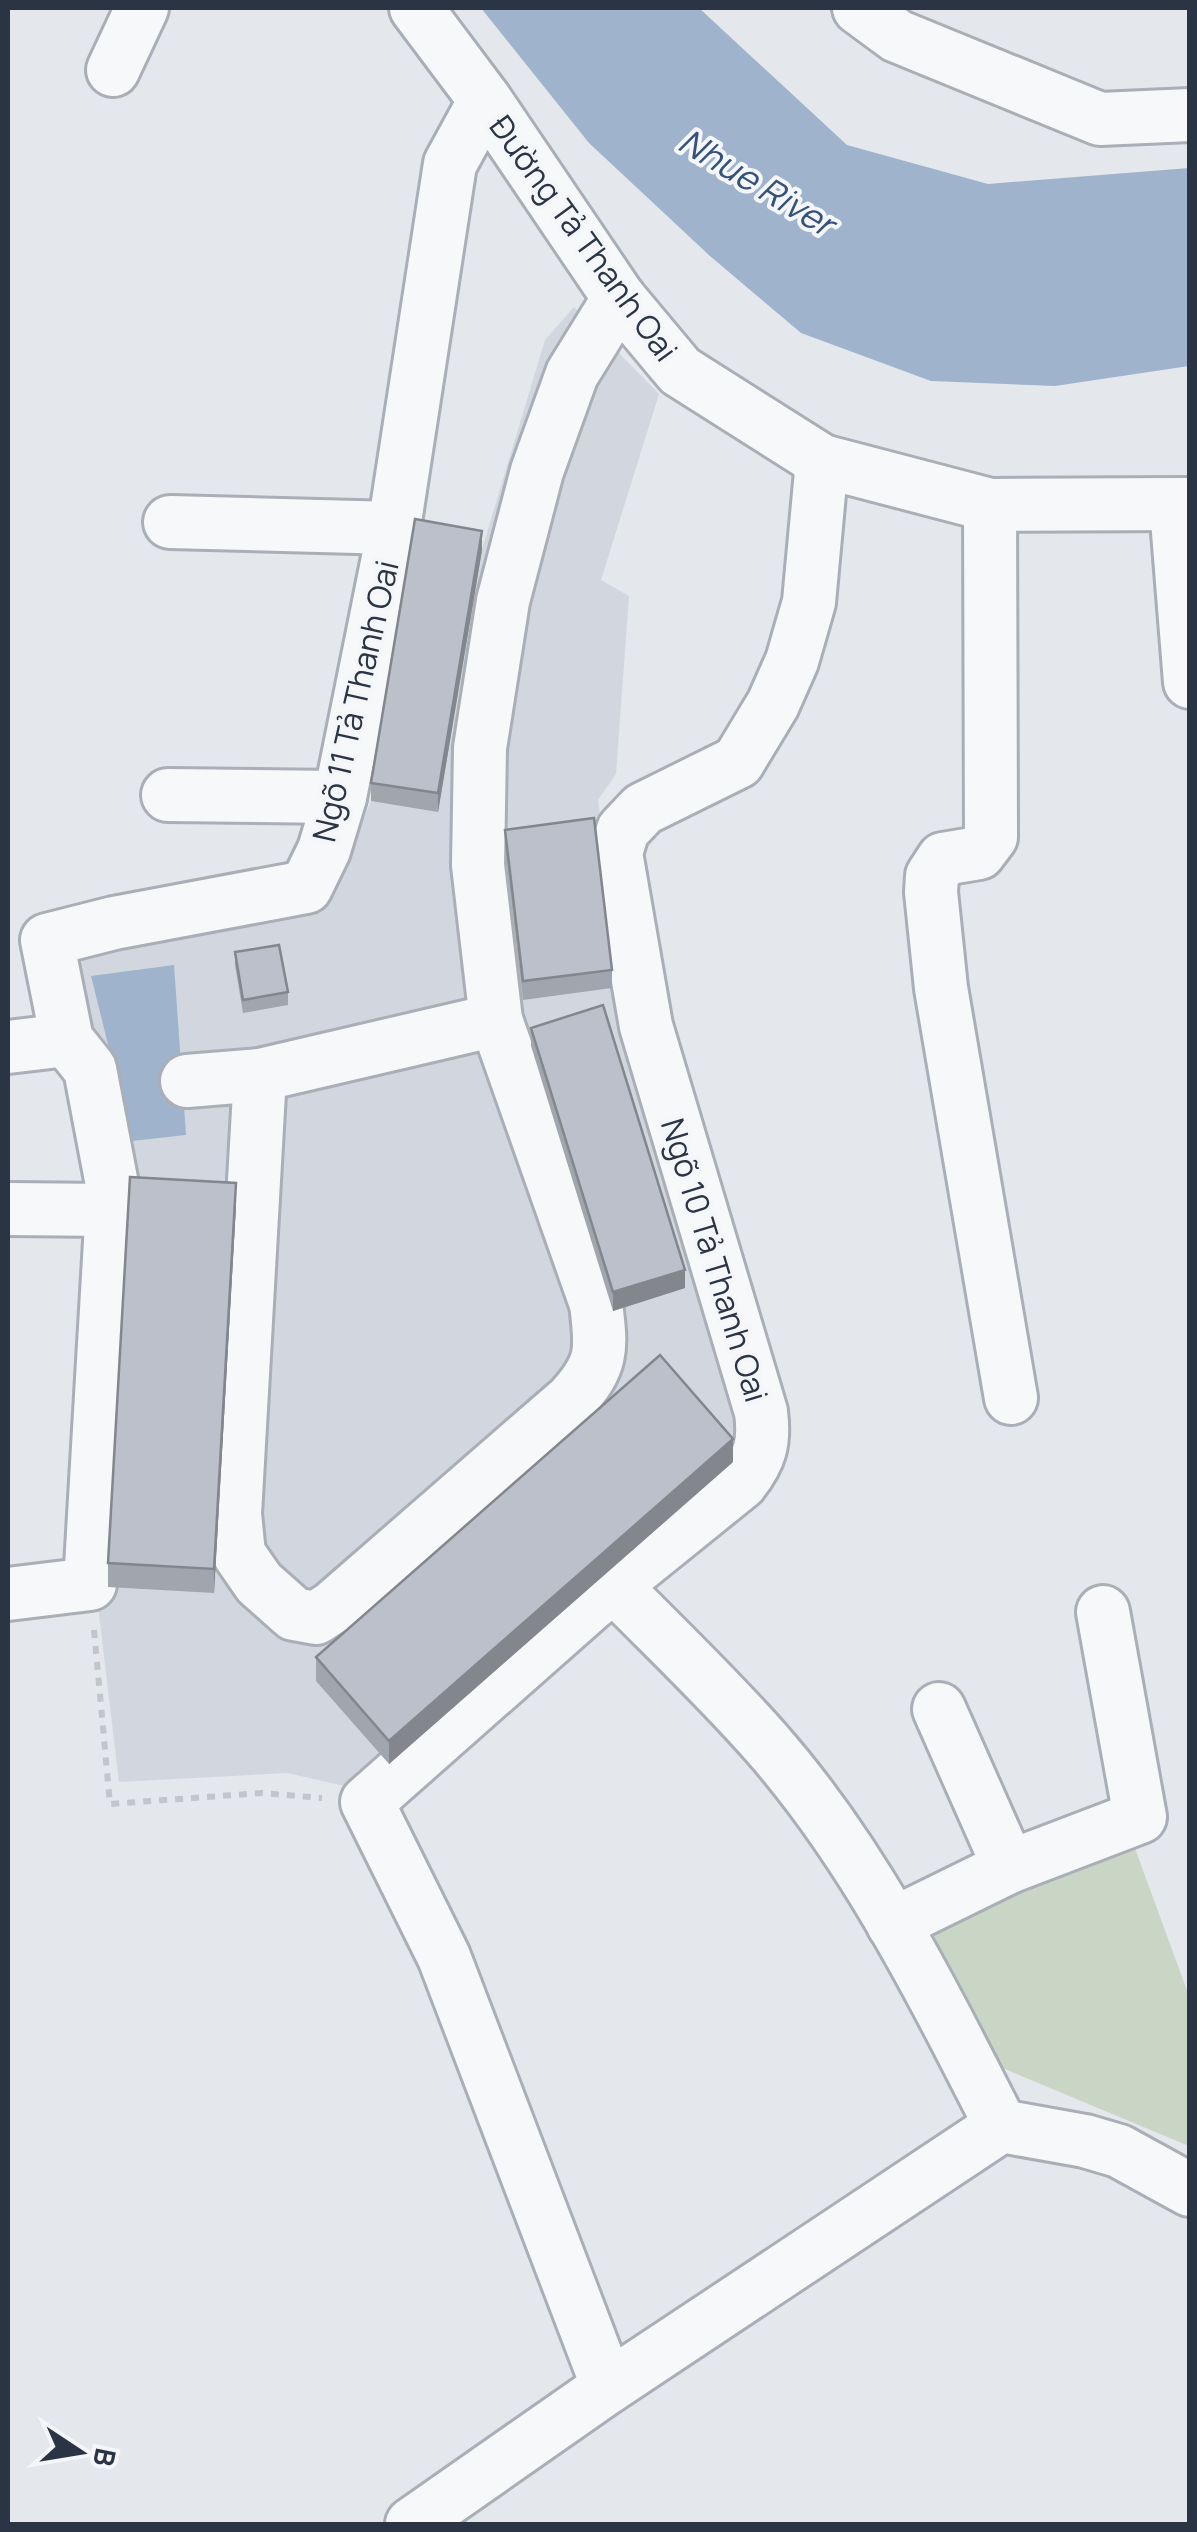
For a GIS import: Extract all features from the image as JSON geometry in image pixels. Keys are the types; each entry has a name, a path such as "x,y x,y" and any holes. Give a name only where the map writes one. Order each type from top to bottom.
{"street":[{"path":"113,70 142,8"},
{"name":"Đường Tả Thanh Oai","path":"416,8 485,100 619,298 680,371 822,461 990,505 1183,506"},
{"path":"858,8 897,36 1100,119 1190,115"},
{"name":"Ngõ 11 Tả Thanh Oai","path":"66,1040 47,940 114,923 306,887 324,850 340,796 394,528 450,164 485,100"},
{"path":"260,1075 236,1514 239,1554 259,1584 294,1614 316,1618 334,1607 556,1413 592,1376 601,1342 596,1304 496,1020 478,865 480,748 503,601 537,471 572,374 619,298"},
{"name":"Ngõ 10 Tả Thanh Oai","path":"367,1802 615,1586 741,1484 759,1460 764,1435 761,1412 646,1026 616,852 623,830 643,809 738,762 774,704 792,662 809,602 822,461"},
{"path":"990,505 991,837 980,853 943,859 932,876 931,892 942,988 1011,1398"},
{"path":"1183,506 1190,682"},
{"path":"170,522 394,528"},
{"path":"168,796 340,796"},
{"path":"187,1080 260,1075 496,1020"},
{"path":"8,1047 66,1040 90,1069 113,1190 90,1584 8,1594"},
{"path":"8,1209 111,1210"},
{"path":"615,1586 769,1746 835,1834 923,1974 1001,2126"},
{"path":"893,1924 1009,1867 1140,1818 1102,1612"},
{"path":"939,1709 1009,1867"},
{"path":"367,1802 444,1957 608,2387"},
{"path":"412,2524 608,2387 1001,2126 1118,2150 1190,2190"}],"path":[{"path":"90,1584 110,1804 262,1793 367,1802"}],"shaded area":[{"path":"574,307 659,394 601,580 629,596 616,774 598,800 624,1010 749,1418 741,1464 372,1792 287,1773 119,1782 96,1589 117,1216 65,949 343,865 371,801 415,538 482,549 545,340"}],"green space":[{"path":"1129,1832 1189,1996 1189,2146 981,2059 916,1924"}],"water":[{"name":"Nhue River","path":"481,8 699,8 847,145 988,184 1189,168 1189,366 1055,386 931,381 801,333 710,256 589,143"},
{"path":"174,965 186,1135 132,1141 91,976"}],"building":[{"path":"415,519 482,531 438,793 371,783"},
{"path":"594,818 612,970 523,981 505,830"},
{"path":"279,945 288,992 243,1000 235,952"},
{"path":"603,1005 685,1270 613,1292 531,1028"},
{"path":"130,1177 236,1183 214,1569 108,1563"},
{"path":"660,1355 733,1439 389,1741 316,1657"}]}
